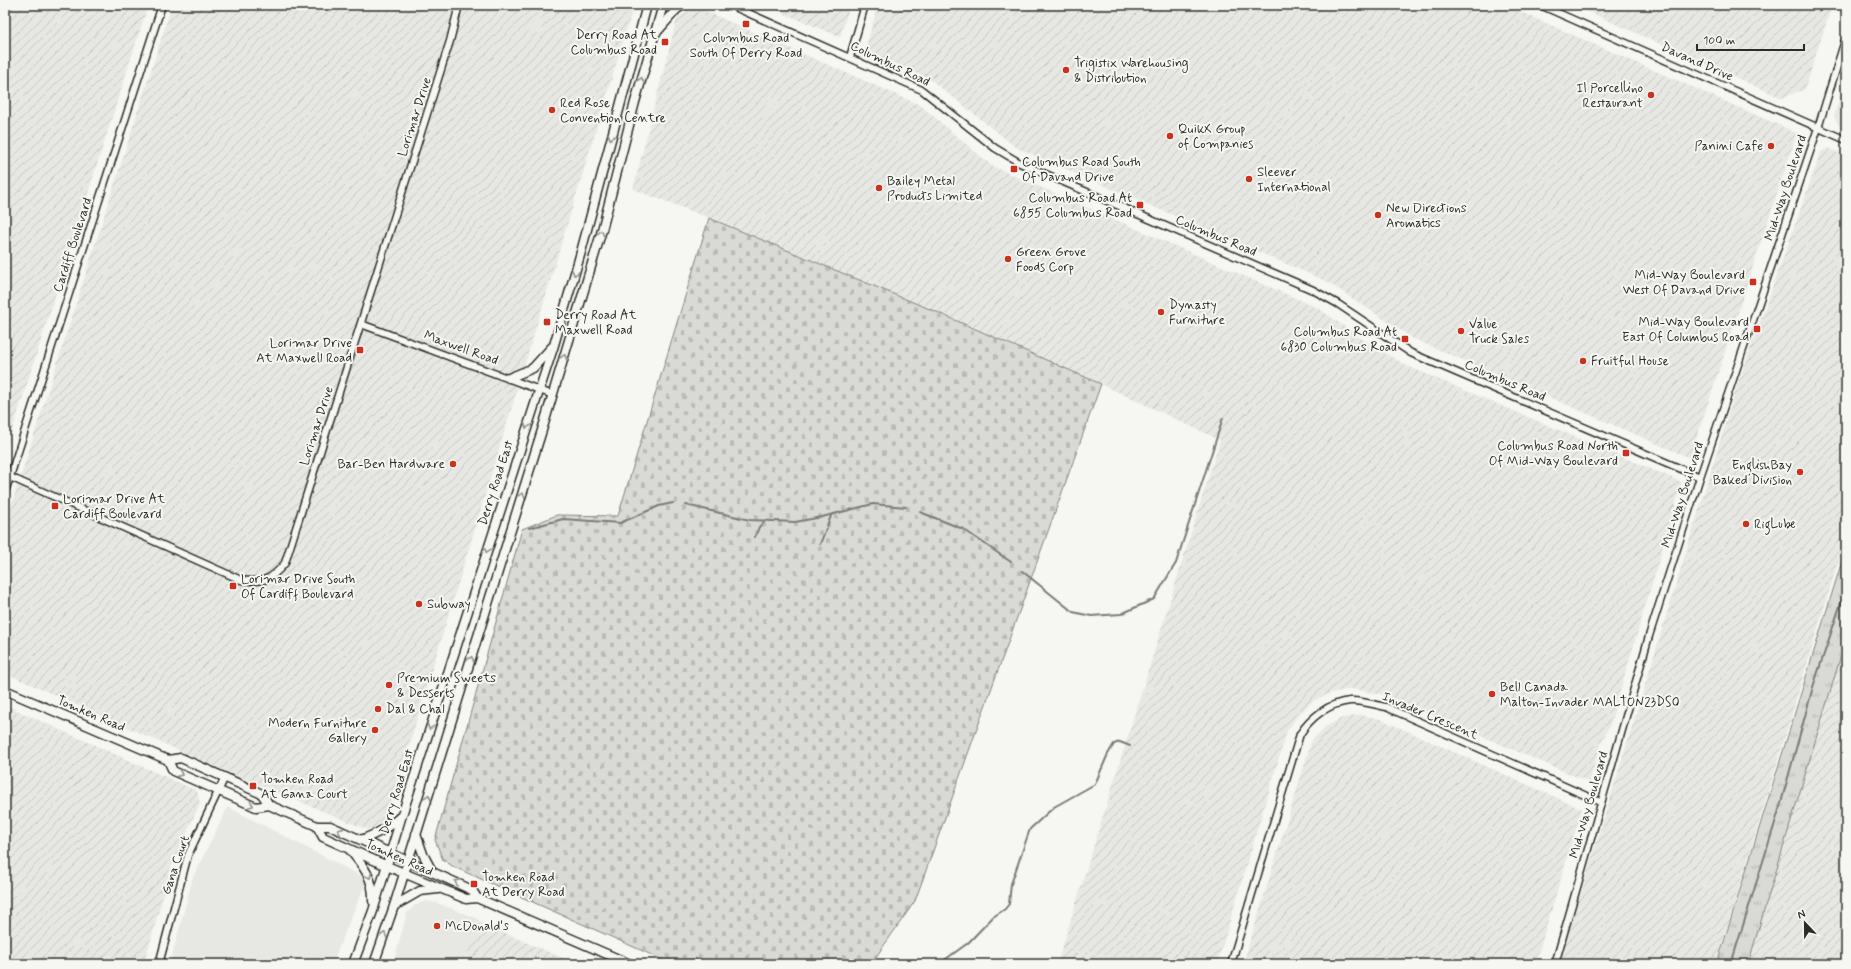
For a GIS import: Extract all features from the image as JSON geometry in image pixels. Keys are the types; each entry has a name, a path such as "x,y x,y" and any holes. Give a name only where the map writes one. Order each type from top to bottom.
{"main road":[{"name":"Derry Road East","path":"353,964 373,911 402,815 554,345 581,252 647,5"},
{"path":"374,964 394,906 553,395 602,230 663,5"},
{"path":"654,36 677,9 684,5"},
{"path":"509,378 532,368 554,345"},
{"name":"Tomken Road","path":"5,690 168,760 181,758 225,777 262,794 269,805"},
{"name":"Tomken Road","path":"168,760 173,771 256,807 269,805 317,826 330,826 472,890 477,898"},
{"path":"361,840 379,832 402,815"},
{"name":"Tomken Road","path":"317,826 323,837 387,866 466,899 477,898 630,964"},
{"path":"416,834 423,854 432,871"},
{"path":"348,848 364,867 370,878 373,891 373,911"},
{"path":"394,906 420,891 440,889"}],"street":[{"name":"Cardiff Boulevard","path":"5,492 162,5"},
{"name":"Lorimar Drive","path":"10,477 241,580 262,581 273,577 285,563 450,41 460,5"},
{"name":"Columbus Road","path":"730,5 922,90 995,148 1020,163 1317,292 1411,353 1700,477"},
{"path":"850,57 865,5"},
{"name":"Davand Drive","path":"1540,5 1846,140"},
{"name":"Mid-Way Boulevard","path":"1555,964 1600,802 1649,636 1700,477 1818,128 1846,37"},
{"name":"Maxwell Road","path":"361,324 553,395"},
{"name":"Invader Crescent","path":"1231,964 1300,734 1308,722 1334,705 1351,701 1386,707 1600,802"},
{"name":"Gana Court","path":"158,964 188,855 225,777"}],"shaded area":[{"path":"5,5 148,5 5,453"},
{"path":"172,5 634,5 386,821 368,830 214,766 5,673 5,525"},
{"path":"764,5 850,5 840,37"},
{"path":"878,5 1505,5 1797,133 1690,458 1414,339 1326,281 1017,148 931,80 865,50"},
{"path":"1573,5 1832,5 1805,89 1782,98"},
{"path":"696,7 920,105 992,166 1318,308 1362,339 1405,365 1682,482 1611,722 1602,742 1589,782 1385,695 1351,689 1331,693 1313,701 1298,715 1287,731 1217,964 1057,964 1220,440 1101,384 932,310 709,218 633,189 677,18"},
{"path":"1846,76 1846,132 1841,130 1834,116"},
{"path":"1828,148 1846,156 1846,541 1834,575 1716,964 1559,964 1737,386 1821,152"},
{"path":"1846,632 1846,964 1746,964"},
{"path":"5,705 197,791 200,803 171,868 144,964 5,964"},
{"path":"1361,715 1380,719 1582,809 1535,964 1243,964 1312,740 1325,727 1342,718"},
{"path":"228,807 367,879 332,964 170,964 193,877"},
{"path":"426,901 437,903 476,918 484,924 471,942 464,964 393,964 407,913 415,905"},
{"path":"484,924 577,964 464,964 471,942"}],"green space":[{"path":"709,218 932,310 1101,384 915,901 871,964 672,964 454,867 443,860 435,840 522,529 557,515 618,516"},
{"path":"1846,548 1846,639 1748,964 1717,964"}],"waterway":[{"path":"1022,571 1073,612 1091,616 1121,614 1154,599 1176,563 1223,418"},
{"path":"529,528 563,519 620,523 659,506 673,503"},
{"path":"686,505 750,520 795,522 873,504 906,507"},
{"path":"920,512 963,529 1011,562"},
{"path":"820,544 831,516"},
{"path":"755,537 759,527 765,521"},
{"path":"1731,964 1779,810 1813,687 1846,588"},
{"path":"939,964 968,943 993,917 1005,909 1009,904 1011,884 1030,829 1054,807 1095,784 1114,744 1120,742 1130,746"}],"place":[{"name":"Columbus Road South Of Derry Road","path":"746,24"},
{"name":"Derry Road At Columbus Road","path":"665,42"},
{"name":"Trigistix Warehousing & Distribution","path":"1066,70"},
{"name":"Il Porcellino Restaurant","path":"1651,95"},
{"name":"Red Rose Convention Centre","path":"552,110"},
{"name":"QuikX Group of Companies","path":"1170,136"},
{"name":"Panini Cafe","path":"1771,146"},
{"name":"Columbus Road South Of Davand Drive","path":"1014,169"},
{"name":"Sleever International","path":"1249,179"},
{"name":"Bailey Metal Products Limited","path":"879,188"},
{"name":"Columbus Road At 6855 Columbus Road","path":"1140,205"},
{"name":"New Directions Aromatics","path":"1378,215"},
{"name":"Green Grove Foods Corp","path":"1008,259"},
{"name":"Mid-Way Boulevard West Of Davand Drive","path":"1753,282"},
{"name":"Dynasty Furniture","path":"1161,312"},
{"name":"Derry Road At Maxwell Road","path":"547,322"},
{"name":"Mid-Way Boulevard East Of Columbus Road","path":"1757,329"},
{"name":"Value Truck Sales","path":"1461,331"},
{"name":"Columbus Road At 6830 Columbus Road","path":"1405,339"},
{"name":"Lorimar Drive At Maxwell Road","path":"360,350"},
{"name":"Fruitful House","path":"1583,361"},
{"name":"Columbus Road North Of Mid-Way Boulevard","path":"1626,453"},
{"name":"Bar-Ben Hardware","path":"453,464"},
{"name":"EnglishBay Baked Division","path":"1800,472"},
{"name":"Lorimar Drive At Cardiff Boulevard","path":"55,506"},
{"name":"RigLube","path":"1746,524"},
{"name":"Lorimar Drive South Of Cardiff Boulevard","path":"233,586"},
{"name":"Subway","path":"419,604"},
{"name":"Premium Sweets & Desserts","path":"389,685"},
{"name":"Bell Canada Malton-Invader MALTON23DS0","path":"1492,694"},
{"name":"Dal & Chal","path":"378,709"},
{"name":"Modern Furniture Gallery","path":"375,730"},
{"name":"Tomken Road At Gana Court","path":"253,786"},
{"name":"Tomken Road At Derry Road","path":"474,884"},
{"name":"McDonald's","path":"437,926"}]}
